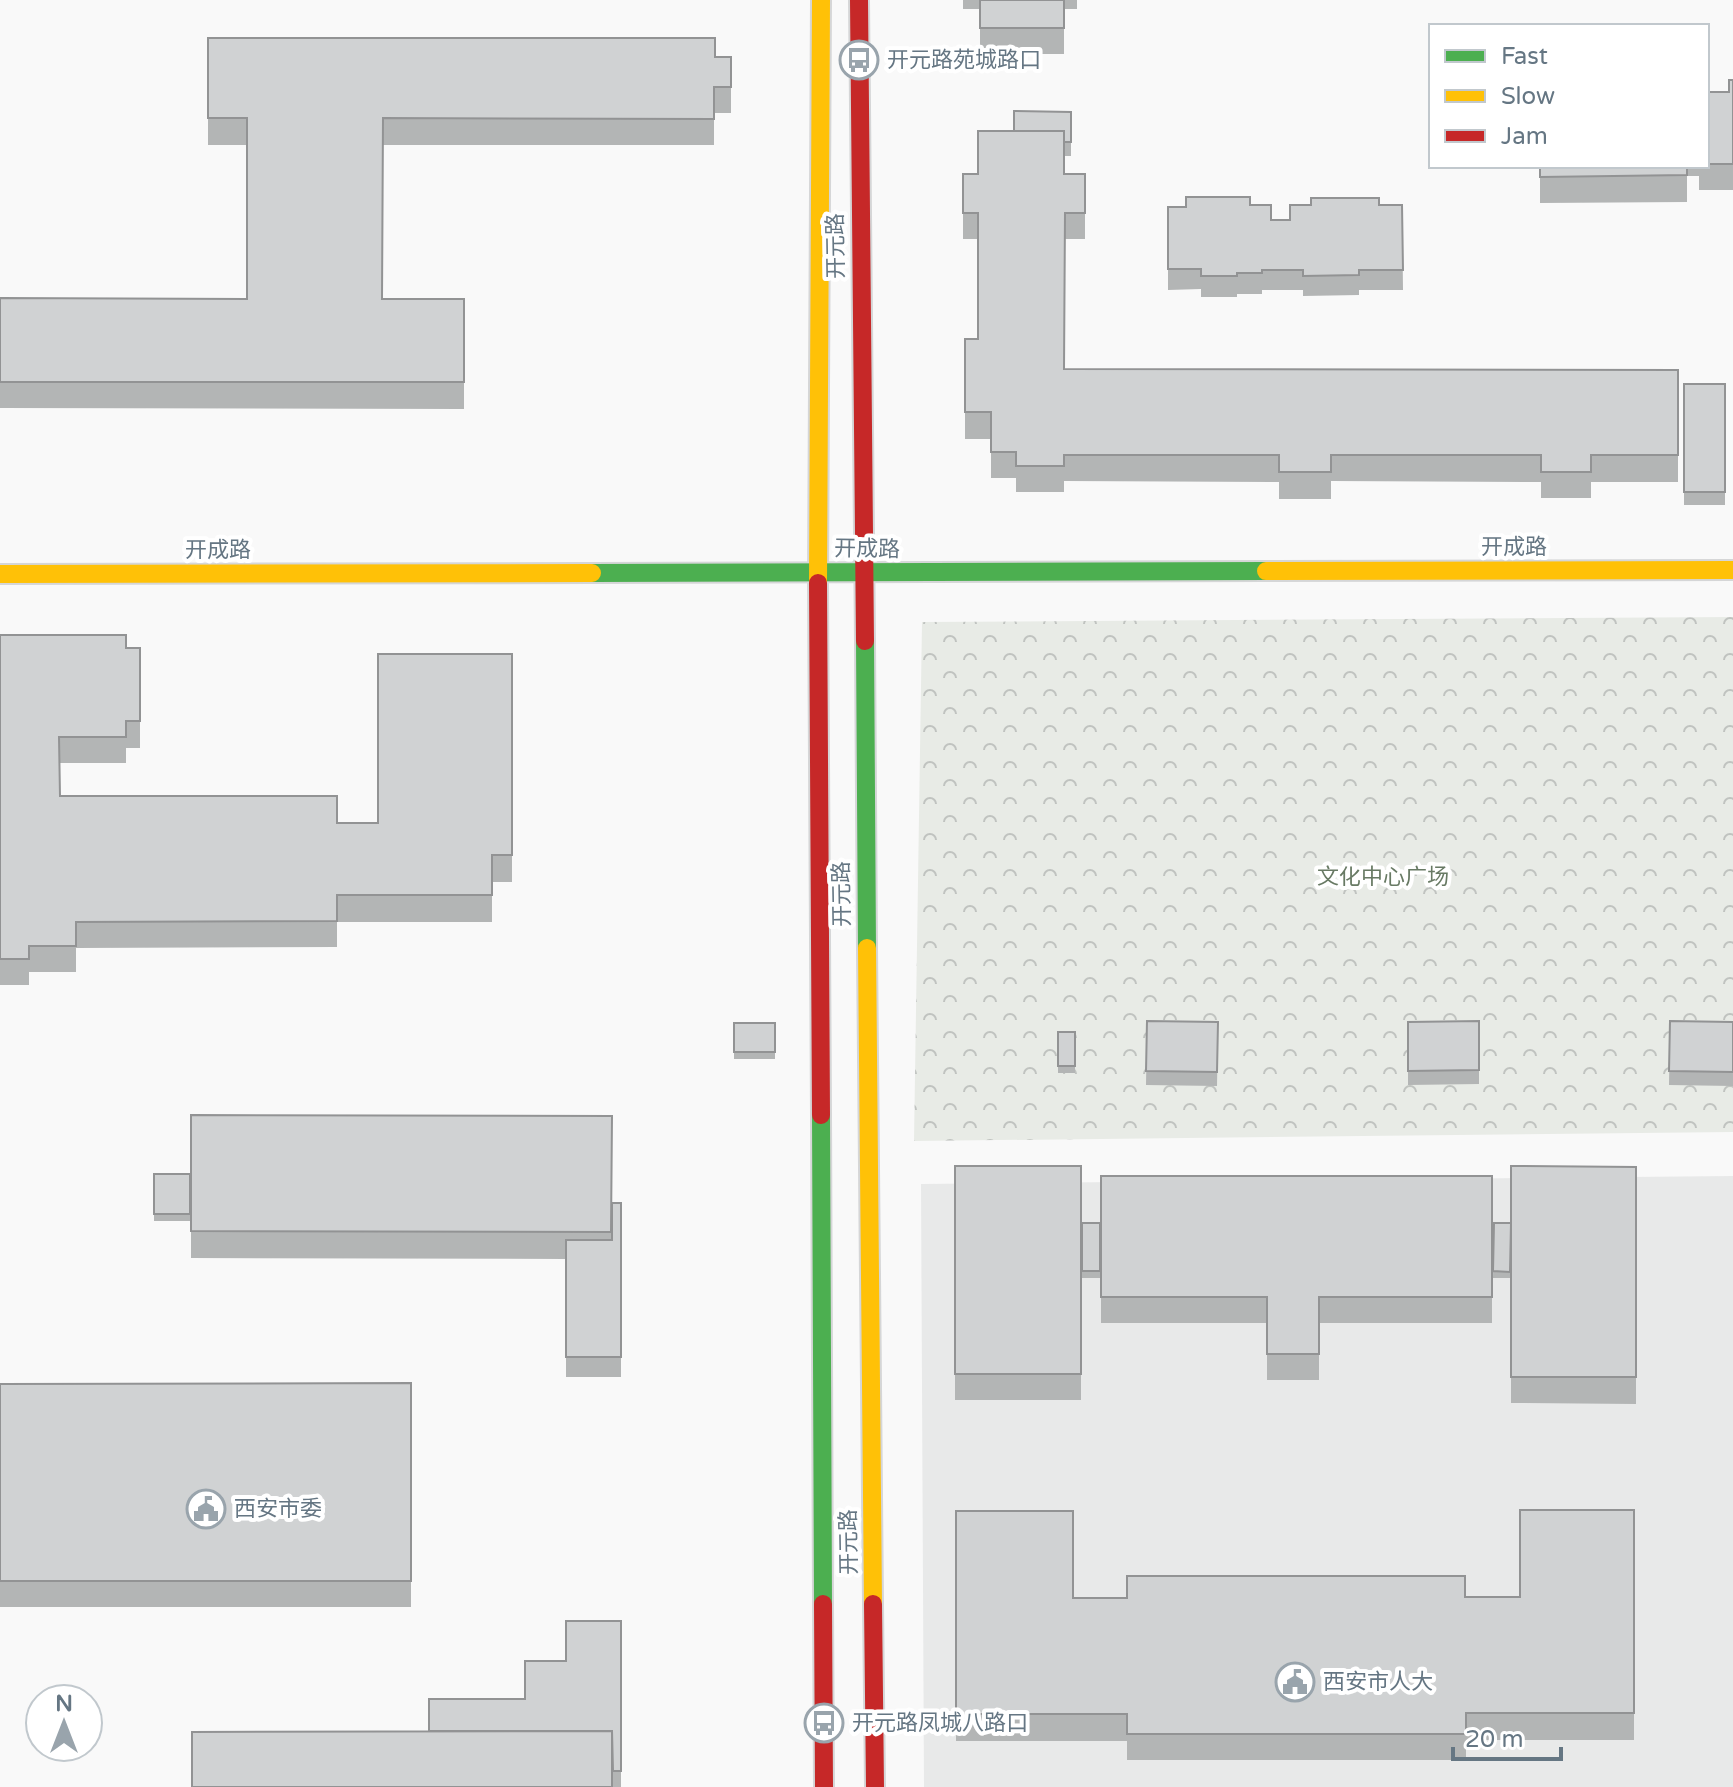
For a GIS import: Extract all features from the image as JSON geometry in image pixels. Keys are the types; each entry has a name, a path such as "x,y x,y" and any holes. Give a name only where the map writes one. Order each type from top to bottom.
{"street":[{"name":"开元路","path":"821,0 818,573 824,1787"},
{"name":"开元路","path":"859,0 875,1787"},
{"name":"开成路","path":"0,574 1733,570"}],"shaded area":[{"path":"1733,1176 1733,1787 924,1787 921,1184"}],"green space":[{"name":"文化中心广场","path":"1733,617 1733,1132 914,1141 922,622"}],"building":[{"path":"980,0 1064,0 1064,28 980,28"},
{"path":"208,38 715,38 715,57 731,57 731,87 714,87 714,119 383,118 382,299 464,299 464,382 0,382 0,298 247,299 247,118 208,118"},
{"path":"1729,80 1733,80 1733,164 1709,164 1709,92 1729,92"},
{"path":"1014,111 1071,112 1071,142 1064,142 1064,131 1014,131"},
{"path":"978,131 1064,131 1064,174 1085,174 1085,213 1065,213 1064,369 1678,370 1678,455 1591,455 1591,472 1541,472 1541,455 1331,455 1331,472 1279,472 1279,455 1064,455 1064,466 1016,466 1016,452 991,452 991,412 965,412 965,339 978,339 978,213 963,213 963,174 978,174"},
{"path":"1540,168 1687,168 1687,175 1540,177"},
{"path":"1186,197 1250,197 1250,205 1271,205 1271,220 1290,220 1290,205 1311,205 1311,198 1379,198 1379,205 1402,205 1403,270 1359,270 1359,275 1303,276 1303,270 1262,270 1262,273 1237,273 1237,276 1201,276 1201,269 1168,269 1168,207 1186,207"},
{"path":"1684,384 1725,384 1725,492 1684,492"},
{"path":"0,635 126,635 126,648 140,648 140,721 126,721 126,737 59,737 60,796 337,796 337,823 378,823 378,654 512,654 512,855 492,855 492,895 337,895 337,921 76,922 76,946 29,946 29,959 0,959"},
{"path":"1147,1021 1218,1022 1217,1072 1146,1071"},
{"path":"1479,1021 1479,1070 1408,1071 1408,1022"},
{"path":"1670,1021 1733,1022 1733,1072 1669,1071"},
{"path":"734,1023 775,1023 775,1052 734,1052"},
{"path":"1058,1032 1075,1032 1075,1066 1058,1066"},
{"path":"191,1115 612,1116 611,1232 191,1231"},
{"path":"955,1166 1081,1166 1081,1374 955,1374"},
{"path":"1511,1166 1636,1167 1636,1377 1511,1377"},
{"path":"154,1174 190,1174 190,1214 154,1214"},
{"path":"1101,1176 1492,1176 1492,1297 1319,1297 1319,1354 1267,1354 1267,1297 1101,1297"},
{"path":"612,1203 621,1203 621,1357 566,1357 566,1240 612,1240"},
{"path":"1082,1223 1100,1223 1100,1271 1082,1271"},
{"path":"1494,1223 1511,1223 1510,1272 1493,1271"},
{"name":"西安市委","path":"411,1383 411,1581 0,1581 0,1384"},
{"name":"西安市人大","path":"1520,1510 1634,1510 1634,1713 1466,1713 1466,1734 1127,1734 1127,1714 956,1714 956,1511 1073,1511 1073,1598 1127,1598 1127,1576 1465,1576 1465,1597 1520,1597"},
{"path":"566,1621 621,1621 621,1771 613,1771 612,1731 429,1731 429,1699 525,1699 525,1661 566,1661"},
{"path":"612,1731 612,1787 192,1787 192,1732"}],"traffic: fast":[{"path":"592,573 1266,571"},
{"path":"865,641 867,948"},
{"path":"821,1115 823,1604"}],"traffic: slow":[{"path":"818,583 821,0"},
{"path":"1266,571 1733,570"},
{"path":"0,574 592,573"},
{"path":"867,948 873,1604"}],"traffic: jam":[{"path":"859,0 865,641"},
{"path":"818,583 821,1115"},
{"path":"823,1604 824,1787"},
{"path":"873,1604 875,1787"}],"place":[{"name":"开元路苑城路口","path":"859,60"},
{"name":"西安市委","path":"206,1509"},
{"name":"西安市人大","path":"1295,1682"},
{"name":"开元路凤城八路口","path":"824,1723"}]}
